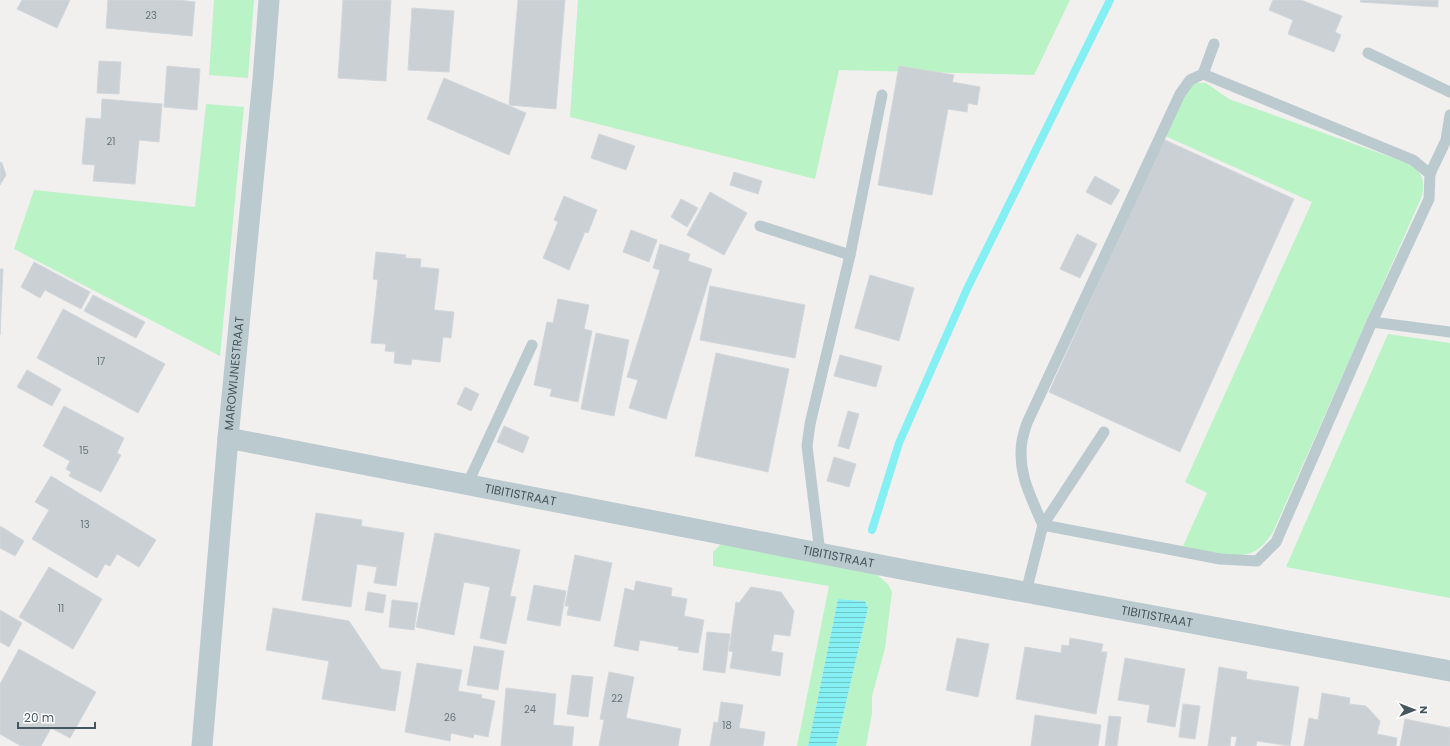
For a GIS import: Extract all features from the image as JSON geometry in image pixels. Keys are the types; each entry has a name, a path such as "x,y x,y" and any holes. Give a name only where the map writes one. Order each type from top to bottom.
{"street":[{"name":"MAROWIJNESTRAAT","path":"202,746 228,438 263,79 269,0"},
{"name":"TIBITISTRAAT","path":"228,438 820,553 1450,671"}],"lane":[{"path":"1043,525 1024,484 1021,465 1022,441 1027,423 1180,94 1190,80 1203,74 1214,44"},
{"path":"1368,53 1450,92"},
{"path":"1203,74 1413,160 1430,174"},
{"path":"820,553 807,446 810,424 850,254 882,95"},
{"path":"1043,525 1220,559 1257,561 1276,542 1372,322 1429,199 1430,174 1446,140 1450,115"},
{"path":"760,226 850,254"},
{"path":"1372,322 1450,332"},
{"path":"467,484 532,345"},
{"path":"1026,592 1043,525 1104,432"}],"green space":[{"path":"214,0 254,0 248,78 209,75"},
{"path":"578,0 1070,0 1034,75 839,70 815,179 570,117"},
{"path":"1194,83 1206,83 1229,99 1410,164 1418,171 1423,181 1422,196 1273,532 1259,548 1253,552 1236,556 1218,554 1183,546 1207,493 1185,482 1312,202 1163,135 1181,95"},
{"path":"206,104 244,107 220,356 14,249 34,190 195,207"},
{"path":"1388,334 1450,343 1450,598 1286,567"},
{"path":"721,544 862,569 877,575 888,584 892,592 885,648 872,696 872,713 866,746 836,746 868,608 865,601 838,599 808,746 797,746 829,586 713,566 713,552"}],"water":[{"path":"838,599 865,601 868,608 836,746 808,746"}],"building":[{"path":"22,0 70,0 57,28 17,9"},
{"path":"108,0 178,0 195,2 192,36 106,28"},
{"path":"343,0 391,0 386,81 338,78"},
{"path":"518,0 565,0 556,109 509,105"},
{"path":"1273,0 1301,0 1342,16 1335,32 1341,35 1334,52 1288,34 1293,20 1269,10"},
{"path":"1361,0 1438,0 1438,7 1360,2"},
{"path":"412,8 454,11 449,72 408,70"},
{"path":"99,61 121,62 119,94 97,93"},
{"path":"167,66 200,69 197,110 164,107"},
{"path":"899,66 954,75 952,82 980,87 977,105 968,103 967,112 948,109 932,195 878,185"},
{"path":"444,78 526,113 509,155 427,119"},
{"path":"102,99 162,104 159,142 139,140 135,184 93,181 95,165 82,164 86,118 101,119"},
{"path":"599,134 635,146 626,170 591,158"},
{"path":"1163,139 1294,199 1180,452 1049,392"},
{"path":"0,162 2,163 6,175 0,185"},
{"path":"734,172 762,181 758,194 730,185"},
{"path":"1095,176 1120,190 1111,205 1086,192"},
{"path":"710,192 747,213 724,255 687,235"},
{"path":"564,196 597,210 588,233 585,232 569,270 543,258 558,222 554,220"},
{"path":"681,199 698,208 687,227 671,217"},
{"path":"631,230 657,240 649,262 623,252"},
{"path":"1077,234 1097,244 1080,278 1060,269"},
{"path":"660,244 690,254 688,261 712,269 666,419 629,408 638,380 627,377 660,270 653,268"},
{"path":"376,252 406,255 405,258 421,259 420,267 439,269 434,310 454,312 451,338 443,337 440,362 412,359 411,365 394,363 395,352 385,351 386,344 371,343 378,280 373,279"},
{"path":"34,262 90,292 81,309 45,290 40,298 21,287"},
{"path":"0,269 3,269 0,335"},
{"path":"870,275 914,288 899,341 855,328"},
{"path":"710,286 805,305 795,358 700,340"},
{"path":"93,295 145,322 136,338 84,311"},
{"path":"558,299 589,305 584,329 592,331 578,402 550,396 552,389 534,385 547,322 553,323"},
{"path":"63,309 165,364 138,413 37,358"},
{"path":"596,333 629,340 614,416 581,409"},
{"path":"716,353 789,369 768,472 695,456"},
{"path":"840,355 882,366 876,387 834,376"},
{"path":"27,370 61,389 52,406 17,387"},
{"path":"465,387 479,394 471,411 457,404"},
{"path":"64,406 124,438 117,453 121,455 101,492 69,476 71,472 66,469 70,461 43,446"},
{"path":"848,411 859,414 849,449 838,446"},
{"path":"504,426 529,437 523,453 497,442"},
{"path":"834,457 856,464 849,487 827,481"},
{"path":"51,476 156,540 139,567 117,554 110,566 105,564 97,578 32,539 49,510 35,502"},
{"path":"316,513 362,520 361,526 404,533 396,586 374,583 377,567 357,564 351,607 302,600"},
{"path":"0,526 24,541 15,556 0,548"},
{"path":"435,533 520,550 510,596 516,597 506,644 480,638 490,587 464,582 454,635 416,627"},
{"path":"575,555 612,563 600,621 567,615 569,606 565,606"},
{"path":"49,567 102,599 73,649 19,617"},
{"path":"636,581 672,588 671,596 687,599 684,616 704,620 698,653 678,650 679,647 640,640 638,651 614,646 625,588 634,591"},
{"path":"534,585 566,591 560,626 527,620"},
{"path":"751,587 781,592 794,611 790,636 774,634 771,651 783,653 780,676 730,668 733,652 729,651 736,602 739,603"},
{"path":"368,592 386,595 383,613 365,610"},
{"path":"392,600 418,603 414,630 389,627"},
{"path":"273,608 349,621 381,669 401,672 395,711 322,699 329,661 266,650"},
{"path":"0,610 22,623 9,647 0,642"},
{"path":"707,632 730,634 725,673 703,670"},
{"path":"957,638 989,644 978,697 946,690"},
{"path":"1070,638 1103,644 1101,652 1107,652 1096,714 1016,699 1025,647 1061,653 1062,645 1069,646"},
{"path":"474,646 504,651 498,690 467,685"},
{"path":"19,649 96,692 70,738 51,728 41,746 21,746 0,734 0,684"},
{"path":"1125,658 1185,669 1175,727 1147,722 1150,705 1118,700"},
{"path":"417,663 462,670 458,691 482,695 481,698 495,701 488,737 474,734 473,738 451,733 450,741 405,732"},
{"path":"1219,667 1247,672 1246,679 1299,687 1290,746 1257,741 1256,746 1235,746 1237,737 1231,736 1230,746 1208,746"},
{"path":"609,672 634,677 626,718 681,729 678,746 599,746 604,720 600,719"},
{"path":"572,675 593,677 588,717 567,714"},
{"path":"506,688 556,694 553,725 574,727 572,746 501,746"},
{"path":"1322,693 1350,698 1349,704 1366,706 1380,721 1377,734 1397,738 1396,746 1304,746 1309,718 1318,720"},
{"path":"721,702 743,705 739,728 765,732 763,746 710,746 714,722 718,723"},
{"path":"1183,704 1200,706 1195,739 1179,737"},
{"path":"1035,715 1101,725 1098,746 1031,746"},
{"path":"1109,716 1121,717 1117,746 1105,746"},
{"path":"1405,719 1450,728 1450,746 1400,746"}],"waterway":[{"path":"872,530 899,443 967,289 1110,0"}]}
